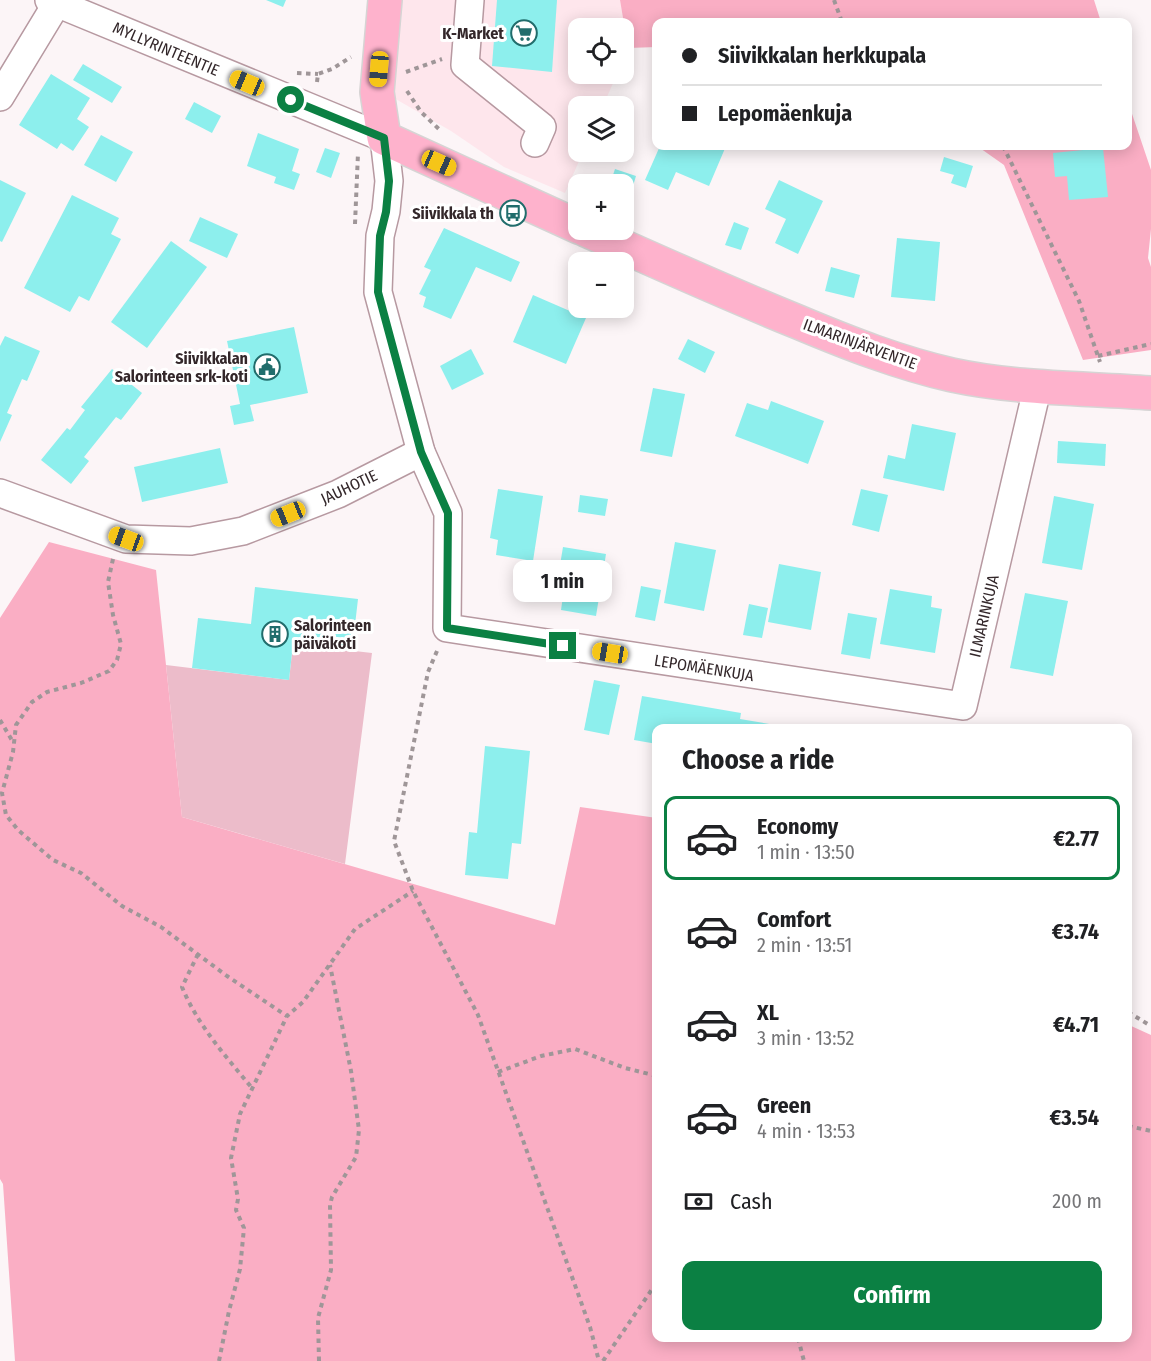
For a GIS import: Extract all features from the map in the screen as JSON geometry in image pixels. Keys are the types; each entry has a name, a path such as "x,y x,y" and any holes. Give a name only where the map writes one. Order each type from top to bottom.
{"main road":[{"path":"385,0 375,67 384,138 568,221"},
{"name":"ILMARINJÄRVENTIE","path":"609,240 763,308 866,350 953,375 1038,385 1151,393"}],"street":[{"path":"470,0 465,65 542,127 535,143"},
{"path":"0,98 53,2"},
{"name":"MYLLYRINTEENTIE","path":"53,2 384,138"},
{"path":"384,138 389,181 386,212 380,236 378,292 421,452 448,513 447,628"},
{"name":"ILMARINKUJA","path":"819,685 963,706 1038,385"},
{"name":"JAUHOTIE","path":"0,493 126,539 190,541 243,531 338,494 421,452"},
{"name":"LEPOMÄENKUJA","path":"447,628 819,685"}],"path":[{"path":"834,0 841,18"},
{"path":"375,67 467,51"},
{"path":"375,67 443,133"},
{"path":"1005,150 1080,301 1112,390"},
{"path":"1098,356 1151,344"},
{"path":"126,539 113,558 108,582 113,615 121,644 117,660 109,671 81,683 47,692 32,702 16,725 13,752 2,793 6,815 18,830 53,860 81,873 122,906 161,927 287,1016"},
{"path":"447,628 428,672 394,841 413,891 478,1015 601,1361"},
{"path":"0,720 13,742"},
{"path":"219,1361 240,1269 244,1228 236,1210 238,1199 231,1158 240,1114 287,1016 303,1002 355,929 413,891"},
{"path":"198,954 182,987 187,1000 208,1033 252,1088"},
{"path":"319,1361 318,1318 331,1270 330,1205 332,1197 356,1157 359,1130 351,1071 330,963"},
{"path":"1132,1014 1151,1026"},
{"path":"498,1072 533,1059 575,1049 625,1068 652,1075"},
{"path":"1132,1127 1151,1131"},
{"path":"601,1361 652,1289"},
{"path":"799,1342 804,1361"}],"shaded area":[{"path":"395,0 620,0 623,18 568,18 568,84 613,84 607,96 568,96 568,162 579,162 573,174 568,174 568,186 565,193 504,167 451,131 387,94"},
{"path":"620,0 1094,0 1100,18 652,18 652,47 634,48 634,18 623,18"},
{"path":"1132,114 1151,170 1151,229 1148,258 1151,267 1151,350 1083,360 1004,165 983,150 1132,150"},
{"path":"49,542 156,570 182,817 555,925 580,807 652,817 652,1342 1132,1342 1132,1026 1151,1035 1151,1361 15,1361 3,1184 0,1179 0,618"},
{"path":"293,644 372,653 345,864 182,817 166,665 289,680"}],"building":[{"path":"266,0 286,0 283,7"},
{"name":"K-Market","path":"497,0 557,0 552,72 492,66"},
{"path":"83,64 122,87 112,103 73,80"},
{"path":"51,74 90,98 77,119 89,127 73,151 61,143 57,149 19,125"},
{"path":"194,102 221,116 212,133 185,119"},
{"path":"258,133 299,149 292,171 300,174 294,190 274,183 276,177 247,166"},
{"path":"101,135 133,152 116,182 84,165"},
{"path":"325,148 340,153 331,178 316,172"},
{"path":"658,150 724,150 709,186 676,172 668,190 645,180"},
{"path":"1103,150 1108,197 1069,200 1067,176 1055,177 1053,153"},
{"path":"944,157 973,166 966,188 951,183 954,175 940,171"},
{"path":"615,169 630,174 613,174"},
{"path":"0,180 26,193 2,242 0,241"},
{"path":"779,180 823,201 798,254 775,243 786,219 765,209"},
{"path":"72,195 119,218 111,234 121,239 89,301 79,296 70,312 24,288"},
{"path":"200,217 238,234 227,258 189,241"},
{"path":"734,222 749,228 741,250 725,245"},
{"path":"444,228 520,262 511,282 476,267 451,319 423,307 426,297 419,294 431,270 424,267"},
{"path":"897,238 940,242 935,301 891,297"},
{"path":"171,241 207,267 147,348 111,322"},
{"path":"831,267 860,275 854,298 825,291"},
{"path":"533,295 568,310 568,318 586,318 566,364 513,342"},
{"name":"Siivikkalan Salorinteen srk-koti","path":"294,327 308,393 250,405 254,421 234,425 230,406 240,404 227,341"},
{"path":"5,336 40,351 27,381 22,379 7,413 12,415 0,442 0,346"},
{"path":"688,339 715,352 705,373 678,359"},
{"path":"471,349 484,374 452,390 440,366"},
{"path":"112,369 142,393 121,420 116,417 84,457 89,461 71,484 41,460 67,428 70,430 85,410 81,407"},
{"path":"653,388 685,394 672,457 640,451"},
{"path":"771,401 824,421 808,464 735,436 747,403 768,410"},
{"path":"912,424 956,433 944,491 883,478 888,455 905,459"},
{"path":"1058,441 1106,444 1105,466 1057,463"},
{"path":"220,448 228,483 142,502 134,467"},
{"path":"498,489 543,496 533,561 496,555 498,540 490,538"},
{"path":"861,489 888,495 879,532 852,525"},
{"path":"580,495 608,499 605,516 578,512"},
{"path":"1054,496 1094,504 1082,570 1042,563"},
{"path":"675,542 716,550 704,611 664,603"},
{"path":"563,547 606,554 596,616 561,610 563,596 555,595"},
{"path":"779,564 821,572 811,630 768,622"},
{"path":"641,586 661,590 655,621 635,617"},
{"name":"Salorinteen päiväkoti","path":"255,587 358,599 352,651 293,644 289,680 192,668 198,618 251,624"},
{"path":"890,589 932,596 931,607 942,609 935,653 880,644"},
{"path":"1025,593 1068,601 1053,676 1010,668"},
{"path":"749,604 768,608 762,638 743,635"},
{"path":"848,613 877,618 870,659 841,654"},
{"path":"594,680 620,685 609,735 584,730"},
{"path":"642,696 741,713 740,719 769,724 652,724 652,743 634,740"},
{"path":"485,746 530,751 521,844 512,843 508,879 465,875 469,832 477,833"}],"place":[{"name":"K-Market","path":"524,33"},
{"name":"Siivikkala th","path":"513,213"},
{"name":"Siivikkalan Salorinteen srk-koti","path":"267,367"},
{"name":"Salorinteen päiväkoti","path":"275,634"}],"route":[{"path":"291,100 384,138 389,181 386,212 380,236 378,292 421,452 448,513 447,628 563,646"}]}
